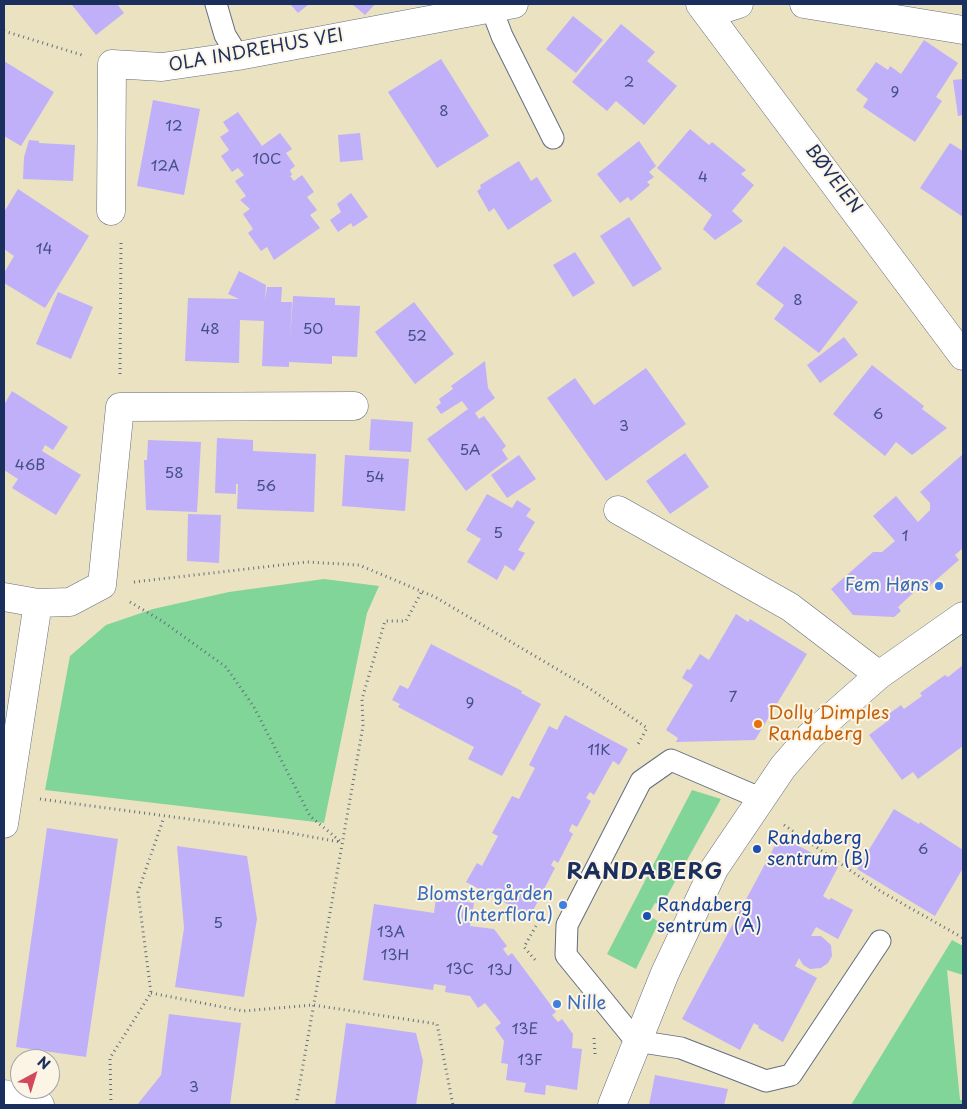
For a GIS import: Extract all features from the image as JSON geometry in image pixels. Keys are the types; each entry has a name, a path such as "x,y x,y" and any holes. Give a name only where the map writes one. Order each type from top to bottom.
{"street":[{"path":"704,9 739,4"},
{"path":"804,4 963,30"},
{"name":"OLA INDREHUS VEI","path":"112,64 162,67 238,56 503,6"},
{"name":"BØVEIEN","path":"704,9 963,356"},
{"path":"111,211 112,64"},
{"path":"4,597 38,603 70,602 102,585 120,407 354,406"},
{"path":"618,510 790,607 879,675"},
{"path":"4,824 38,603"},
{"path":"612,1105 665,972 714,869 783,767 810,736 879,675 963,616"},
{"path":"4,1094 40,1105"}],"lane":[{"path":"216,4 225,35 238,56"},
{"path":"503,6 502,36 553,138"},
{"path":"762,798 671,760 641,781 567,925 566,954 636,1041 682,1048 766,1081 791,1075 880,941"}],"path":[{"path":"4,31 112,64"},
{"path":"111,211 121,242 120,407"},
{"path":"102,585 307,562 359,565 422,591 589,688 647,728 633,753"},
{"path":"102,585 162,621 226,667 254,707 310,816 341,842"},
{"path":"296,1105 341,842 364,726 362,699 385,621 406,621 422,591"},
{"path":"10,794 77,806 285,832 341,842"},
{"path":"111,1105 110,1058 151,993 138,892 164,817"},
{"path":"780,822 882,892 963,938"},
{"path":"538,922 524,948 543,970"},
{"path":"151,993 243,1011 313,1005 437,1024 453,1105"},
{"path":"594,1037 596,1062"}],"green space":[{"path":"324,579 379,586 367,613 324,823 45,790 70,656 106,625 153,609 229,592"},
{"path":"692,790 721,799 662,905 655,903 648,915 659,922 636,969 607,954"},
{"path":"952,940 963,946 963,975 947,970 960,1100 963,1100 963,1105 851,1105"}],"building":[{"path":"117,4 124,13 96,35 72,5"},
{"path":"290,4 309,4 298,13"},
{"path":"352,4 375,4 365,15"},
{"path":"573,16 603,40 576,73 546,49"},
{"path":"621,24 655,52 647,61 677,86 644,125 616,101 607,111 572,82"},
{"path":"924,40 958,63 936,97 942,101 915,142 863,107 868,99 856,90 876,62 888,70 890,66 901,74"},
{"path":"441,59 489,136 437,168 388,92"},
{"path":"4,61 54,92 21,146 4,136"},
{"path":"963,79 963,115 958,116 953,80"},
{"path":"153,100 200,109 184,195 137,186"},
{"path":"238,112 262,146 280,133 292,149 286,153 295,166 290,170 292,175 290,176 294,181 302,175 314,192 307,197 317,210 310,215 320,228 274,260 267,247 261,251 248,233 253,229 243,214 250,209 240,200 246,196 235,181 244,175 238,168 232,172 221,156 229,150 220,137 229,131 223,122"},
{"path":"690,129 709,145 712,142 746,170 741,174 754,185 732,211 743,221 715,240 703,229 712,215 657,168"},
{"path":"360,133 363,160 340,162 338,135"},
{"path":"29,140 39,141 39,143 75,145 73,181 23,179 24,157"},
{"path":"639,141 656,166 649,172 654,177 647,182 650,185 631,201 628,197 620,203 597,174"},
{"path":"950,143 963,151 963,217 920,188"},
{"path":"519,161 531,181 537,177 552,201 508,230 494,208 489,212 477,191 481,188 480,185"},
{"path":"18,189 89,236 45,308 4,283 4,273 14,256 4,249 4,212"},
{"path":"351,193 368,217 353,227 351,223 338,232 330,220 341,212 337,204"},
{"path":"629,217 662,269 633,287 600,236"},
{"path":"784,246 858,302 819,353 774,319 784,305 756,284"},
{"path":"575,252 595,283 573,297 553,265"},
{"path":"239,271 266,285 265,301 267,287 282,287 281,302 292,302 290,340 293,296 335,298 335,305 360,306 357,357 332,356 332,364 289,362 289,367 262,366 264,321 240,320 239,363 185,361 188,298 239,299 228,294"},
{"path":"58,292 93,307 71,359 36,344"},
{"path":"414,302 454,354 415,384 375,332"},
{"path":"844,337 858,355 820,383 807,365"},
{"path":"485,361 488,388 495,398 475,413 479,419 484,416 506,446 502,450 508,459 466,491 427,439 468,409 462,401 441,414 436,407 441,403 439,399 453,389 451,386"},
{"path":"872,365 924,406 922,409 947,428 912,455 896,442 885,456 833,414"},
{"path":"646,368 686,424 606,481 547,398 575,378 594,405"},
{"path":"12,391 68,427 53,450 45,445 42,451 81,475 56,515 12,488 18,479 4,470 4,405"},
{"path":"371,419 413,422 411,452 369,450"},
{"path":"217,438 253,440 253,451 316,454 314,512 237,509 238,484 236,484 236,494 215,493"},
{"path":"148,440 201,442 197,512 146,510 144,460 147,460"},
{"path":"685,453 709,487 670,514 646,481"},
{"path":"963,454 963,548 955,555 959,560 928,587 924,583 898,607 901,611 894,617 853,615 831,589 873,552 882,552 895,541 873,516 896,496 918,522 930,510 930,503 920,492"},
{"path":"345,455 409,459 405,511 342,506"},
{"path":"519,455 536,479 507,498 491,475"},
{"path":"487,494 512,508 517,500 531,509 526,516 535,522 518,550 525,553 514,571 505,565 497,580 467,562 481,539 466,530"},
{"path":"188,514 221,515 219,563 187,561"},
{"path":"736,614 748,622 750,619 807,654 755,740 676,742 678,738 666,730 693,685 682,678 687,669 690,670 700,654 709,660"},
{"path":"431,644 522,691 521,693 541,704 502,776 468,759 474,747 398,707 400,704 392,700 400,685 408,689"},
{"path":"963,665 963,746 918,779 913,772 902,780 869,735 889,720 886,716 901,705 904,709 922,696 920,693 945,675 948,677"},
{"path":"565,715 628,749 619,765 613,761 594,795 590,792 586,798 591,801 577,827 572,824 569,831 573,834 558,863 554,860 551,865 555,868 541,895 537,892 533,898 538,901 530,916 466,882 477,863 482,866 498,836 492,833 512,796 519,799 535,768 529,765 549,726 557,730"},
{"path":"894,809 919,824 920,822 963,850 963,868 935,916 857,869"},
{"path":"47,828 118,839 86,1057 60,1053 60,1049 16,1047"},
{"path":"780,836 838,867 823,896 829,900 831,898 853,910 838,939 816,927 811,936 821,936 831,945 832,956 828,963 821,968 810,969 803,965 799,958 795,966 817,978 783,1042 758,1028 759,1026 754,1023 740,1050 682,1019"},
{"path":"177,846 247,856 257,919 244,997 175,987 184,928"},
{"path":"436,898 474,903 470,926 494,929 507,946 503,949 508,956 512,953 556,1012 552,1015 558,1022 562,1019 573,1034 572,1048 582,1049 577,1090 546,1085 545,1095 524,1092 526,1083 506,1080 508,1064 501,1063 504,1041 495,1028 501,1023 485,1003 478,1008 470,996 445,992 446,986 434,984 433,990 363,980 374,904 434,913"},
{"path":"169,1014 241,1023 230,1105 137,1105 161,1075"},
{"path":"346,1023 416,1033 423,1061 416,1105 335,1105"},
{"path":"655,1075 728,1089 724,1105 649,1105"}],"place":[{"name":"Fem Høns","path":"939,586"},
{"name":"Dolly Dimples Randaberg","path":"758,724"},
{"name":"Randaberg sentrum (B)","path":"757,849"},
{"name":"Blomstergården (Interflora)","path":"563,905"},
{"name":"Randaberg sentrum (A)","path":"647,916"},
{"name":"Nille","path":"557,1004"}],"district":[{"name":"RANDABERG","path":"645,873"}]}
